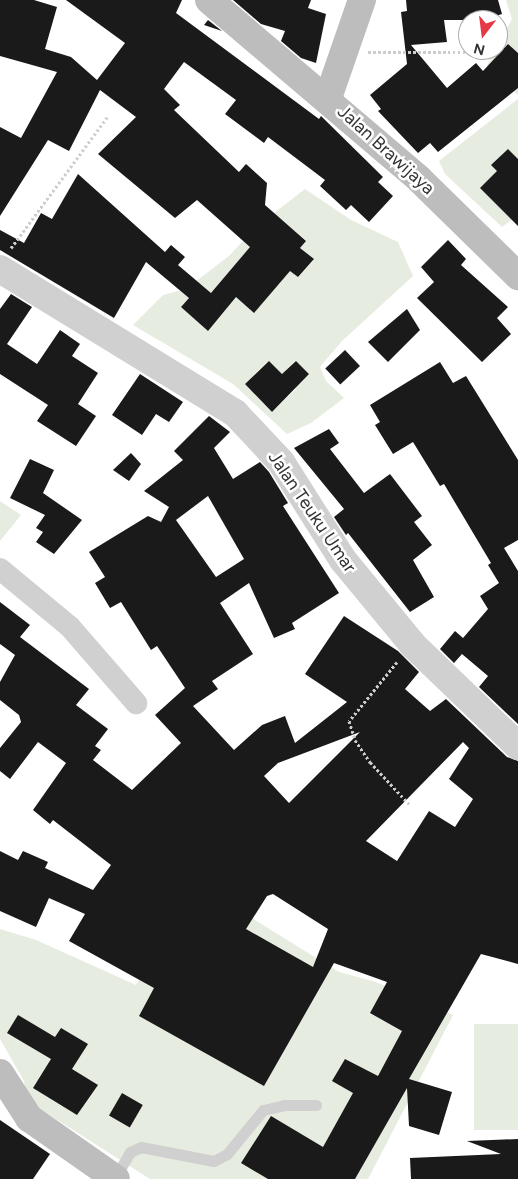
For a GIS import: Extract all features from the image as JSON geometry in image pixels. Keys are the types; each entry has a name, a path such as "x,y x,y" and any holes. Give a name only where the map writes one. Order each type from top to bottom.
{"main road":[{"path":"209,0 328,98"},
{"name":"Jalan Brawijaya","path":"362,0 328,98 518,276"},
{"path":"0,1073 29,1118 115,1179"}],"street":[{"name":"Jalan Teuku Umar","path":"3,263 235,413 281,462 343,560 413,645 518,746"},
{"path":"0,569 70,627 136,703"}],"lane":[{"path":"115,1179 130,1152 141,1147 214,1160 227,1154 263,1110 297,1104 316,1105"}],"path":[{"path":"346,50 458,52"},
{"path":"3,263 108,116"},
{"path":"410,805 370,762 355,740 349,720 413,645"}],"shaded area":[{"path":"506,0 518,0 518,53 508,45 508,27 512,19"},
{"path":"490,60 494,60 491,63 518,86 518,95 487,66"},
{"path":"518,99 518,159 508,149 491,165 518,193 518,215 502,227 445,174 439,161"},
{"path":"305,189 351,220 398,242 413,276 342,341 320,367 326,381 344,398 311,423 287,434 233,384 133,325 163,295 186,289 229,256 256,227","holes":["282,220 306,240 300,248 314,260 298,277 261,246","241,258 254,312 220,283","201,284 228,307 208,330 181,307","268,361 296,389 272,412 245,384","295,361 309,374 298,384 285,371"]},
{"path":"0,501 21,515 0,541"},
{"path":"188,890 242,912 339,972 376,982 453,1015 368,1179 150,1179 26,1100 24,1081 0,1039 0,929 36,940 136,985"},
{"path":"474,1024 518,1024 518,1130 474,1130"}],"building":[{"path":"0,0 34,0 57,7 45,49 71,57 97,80 125,43 66,0 182,0 176,13 319,119 321,116 383,177 378,182 393,196 369,222 351,205 346,210 320,186 325,180 268,137 264,143 225,114 236,100 184,62 164,89 180,105 174,110 239,172 246,164 267,183 265,205 306,241 300,248 314,259 298,277 290,271 254,313 236,297 208,331 181,307 189,298 146,262 114,318 0,250 0,230 24,243 41,213 52,219 78,174 165,252 171,245 185,257 178,265 211,293 250,247 197,200 175,218 98,154 136,117 100,90 69,151 48,140 0,216 0,127 21,138 57,72 0,56"},
{"path":"233,0 311,0 308,8 326,14 316,63 301,58 281,41 285,31 261,24"},
{"path":"406,0 498,0 501,10 458,10 458,20 444,20 447,42 411,45 447,88 476,63 483,71 493,60 508,60 508,44 518,53 518,88 438,152 430,143 418,153 378,111 381,109 370,95 407,64 401,12 407,11"},
{"path":"208,20 222,31 204,25"},
{"path":"508,149 518,159 518,226 480,188 497,171 491,165"},
{"path":"448,240 466,259 461,265 508,307 497,318 511,334 482,362 417,298 434,282 421,267"},
{"path":"11,294 32,307 7,344 37,364 60,330 80,344 72,356 98,373 78,404 96,416 76,446 37,421 48,405 0,374 0,309"},
{"path":"407,309 420,330 388,362 368,342"},
{"path":"345,350 360,366 340,385 325,368"},
{"path":"269,361 282,374 296,361 309,374 272,412 245,384"},
{"path":"440,362 453,383 466,376 518,460 518,540 504,548 518,571 518,724 479,687 488,676 462,654 454,663 440,649 455,631 463,638 488,609 480,596 499,583 488,565 491,563 444,484 440,486 413,442 393,454 375,425 380,422 370,405"},
{"path":"140,374 183,402 169,422 156,414 142,435 112,415"},
{"path":"209,416 230,432 214,448 233,479 260,462 269,472 288,503 283,506 339,593 292,623 295,629 274,638 249,583 220,603 253,654 212,681 218,689 193,706 234,750 262,725 285,716 295,743 347,702 305,674 344,616 398,651 419,672 405,689 430,711 446,699 507,757 518,761 518,964 481,954 409,1079 452,1092 439,1135 409,1126 407,1088 355,1179 268,1179 241,1163 271,1116 323,1147 353,1093 332,1081 345,1059 378,1076 402,1031 370,1013 387,982 334,963 264,1086 139,1016 154,988 69,941 85,914 49,898 36,927 0,911 0,851 18,860 23,851 48,862 45,868 93,890 111,865 53,820 50,824 33,810 66,763 38,742 10,779 0,771 0,748 21,722 19,715 0,700 0,682 15,655 0,644 0,602 30,625 20,637 89,689 76,705 108,729 95,746 101,750 93,760 132,790 181,743 155,715 185,688 157,646 151,650 121,602 110,608 95,583 105,577 89,552 148,516 161,522 169,507 144,491 183,460 174,451","holes":["208,496 244,559 216,577 176,520","360,732 289,803 264,776 278,763","463,742 469,748 449,779 473,799 455,827 429,811 397,861 366,841","273,894 328,929 313,967 246,929 267,896"]},
{"path":"329,429 339,443 330,449 364,493 390,474 422,516 414,522 432,545 413,560 434,597 410,612 348,533 346,535 334,517 344,509 294,448"},
{"path":"131,453 141,464 129,481 113,470"},
{"path":"30,459 54,470 43,493 82,520 54,554 36,542 43,532 36,528 45,515 10,498"},
{"path":"18,1015 55,1037 61,1028 88,1044 72,1069 98,1085 77,1115 33,1088 51,1059 7,1033"},
{"path":"122,1093 143,1105 130,1128 109,1116"},
{"path":"0,1120 50,1154 33,1179 0,1179"},
{"path":"518,1139 518,1179 411,1179 410,1158 501,1154 467,1141"}]}
